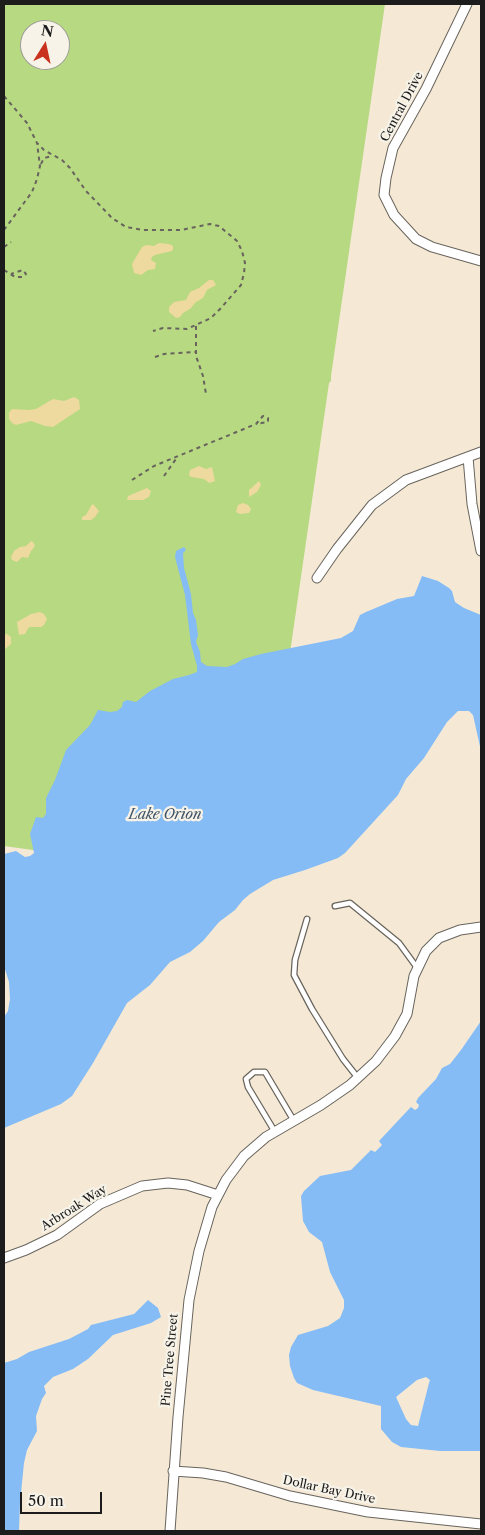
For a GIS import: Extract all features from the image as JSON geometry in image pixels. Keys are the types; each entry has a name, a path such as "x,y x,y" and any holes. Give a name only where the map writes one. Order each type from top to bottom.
{"street":[{"name":"Central Drive","path":"467,4 426,89 393,148 384,195 394,214 416,238 432,247 481,261"},
{"path":"317,578 336,548 372,505 406,480 481,452"},
{"path":"468,458 472,504 480,551"},
{"name":"Pine Tree Street","path":"170,1531 189,1300 199,1251 212,1207 218,1195 226,1180 244,1156 266,1137 321,1105 350,1085 376,1061 395,1036 407,1014 414,976 426,951 439,938 460,930 481,927"},
{"name":"Arbroak Way","path":"4,1258 57,1235 100,1204 142,1186 168,1183 187,1185 218,1195"},
{"name":"Dollar Bay Drive","path":"174,1471 226,1477 290,1496 368,1512 481,1524"}],"lane":[{"path":"335,906 350,903 399,943 418,969"},
{"path":"307,920 295,960 294,975 312,1009 343,1059 358,1078"},
{"path":"275,1132 248,1087 246,1079 254,1072 265,1072 294,1121"}],"path":[{"path":"4,96 28,122 37,143 40,166"},
{"path":"37,143 62,160 86,191 112,218 126,227 143,230 181,230 210,224 219,226 237,241 245,263 241,285 211,318 187,329 163,328 153,331"},
{"path":"4,230 6,224 32,192 44,158 53,155"},
{"path":"4,247 11,242"},
{"path":"4,270 15,277 23,277 26,274 23,270 11,274"},
{"path":"196,326 196,352 206,394"},
{"path":"155,357 164,354 196,352"},
{"path":"132,480 154,466 178,458 256,424"},
{"path":"164,476 178,458"}],"green space":[{"path":"4,4 385,4 257,881 4,846"}],"sand":[{"path":"159,243 173,246 172,251 152,257 151,260 156,263 155,269 148,270 141,275 134,273 132,264 142,247 146,245 154,246"},
{"path":"209,280 213,280 216,285 207,290 203,298 180,317 176,318 169,312 169,307 174,302 186,300 190,292"},
{"path":"74,397 79,400 80,409 53,427 31,421 16,425 9,419 9,413 12,409 36,409 53,399 64,401"},
{"path":"199,466 206,469 212,467 215,481 209,483 204,479 191,477 189,475 190,470"},
{"path":"259,481 261,485 257,492 249,497 249,490"},
{"path":"147,488 151,491 149,497 143,500 127,500 128,496"},
{"path":"243,503 251,509 249,513 240,514 236,512 238,505"},
{"path":"93,504 99,511 95,517 91,520 82,520 82,517 86,515"},
{"path":"31,541 35,546 28,558 22,557 17,562 12,560 11,557 14,551 26,546"},
{"path":"40,612 47,619 44,625 41,627 29,627 25,634 19,635 17,622 31,614"},
{"path":"7,634 11,637 11,644 4,650 4,635"}],"water":[{"name":"Lake Orion","path":"184,547 186,550 183,553 184,568 191,594 198,635 196,642 201,662 207,666 227,667 243,659 261,654 341,638 353,631 360,615 397,599 414,596 422,576 438,581 449,588 452,591 455,602 481,615 481,751 473,715 469,711 458,711 447,722 424,758 406,779 398,795 345,853 338,858 273,880 250,894 235,910 219,922 203,941 190,952 170,962 150,985 127,1003 72,1096 61,1104 4,1128 4,1017 8,1011 10,999 9,982 4,966 4,854 16,851 25,857 34,853 30,834 36,817 43,818 46,814 46,798 66,750 90,725 98,710 117,711 122,707 123,702 127,700 136,702 150,691 173,679 197,672 191,644 185,595 175,557 176,551"},
{"path":"481,1021 481,1451 440,1451 401,1447 392,1442 381,1429 381,1406 313,1390 297,1383 290,1366 289,1355 298,1335 328,1326 340,1318 344,1308 344,1300 330,1272 322,1242 309,1232 303,1221 301,1196 320,1176 351,1170 371,1150 375,1152 382,1145 379,1141 409,1109 411,1107 415,1110 418,1108 419,1105 416,1102 418,1098 436,1079 442,1068 450,1064","holes":["426,1377 430,1380 418,1426 411,1425 406,1419 396,1397 417,1380"]},
{"path":"148,1300 158,1308 161,1317 151,1323 113,1335 88,1359 73,1369 53,1377 44,1386 46,1393 36,1416 37,1431 27,1450 24,1463 19,1531 4,1531 4,1363 17,1359 29,1352 69,1339 88,1329 91,1325 134,1314"}]}
